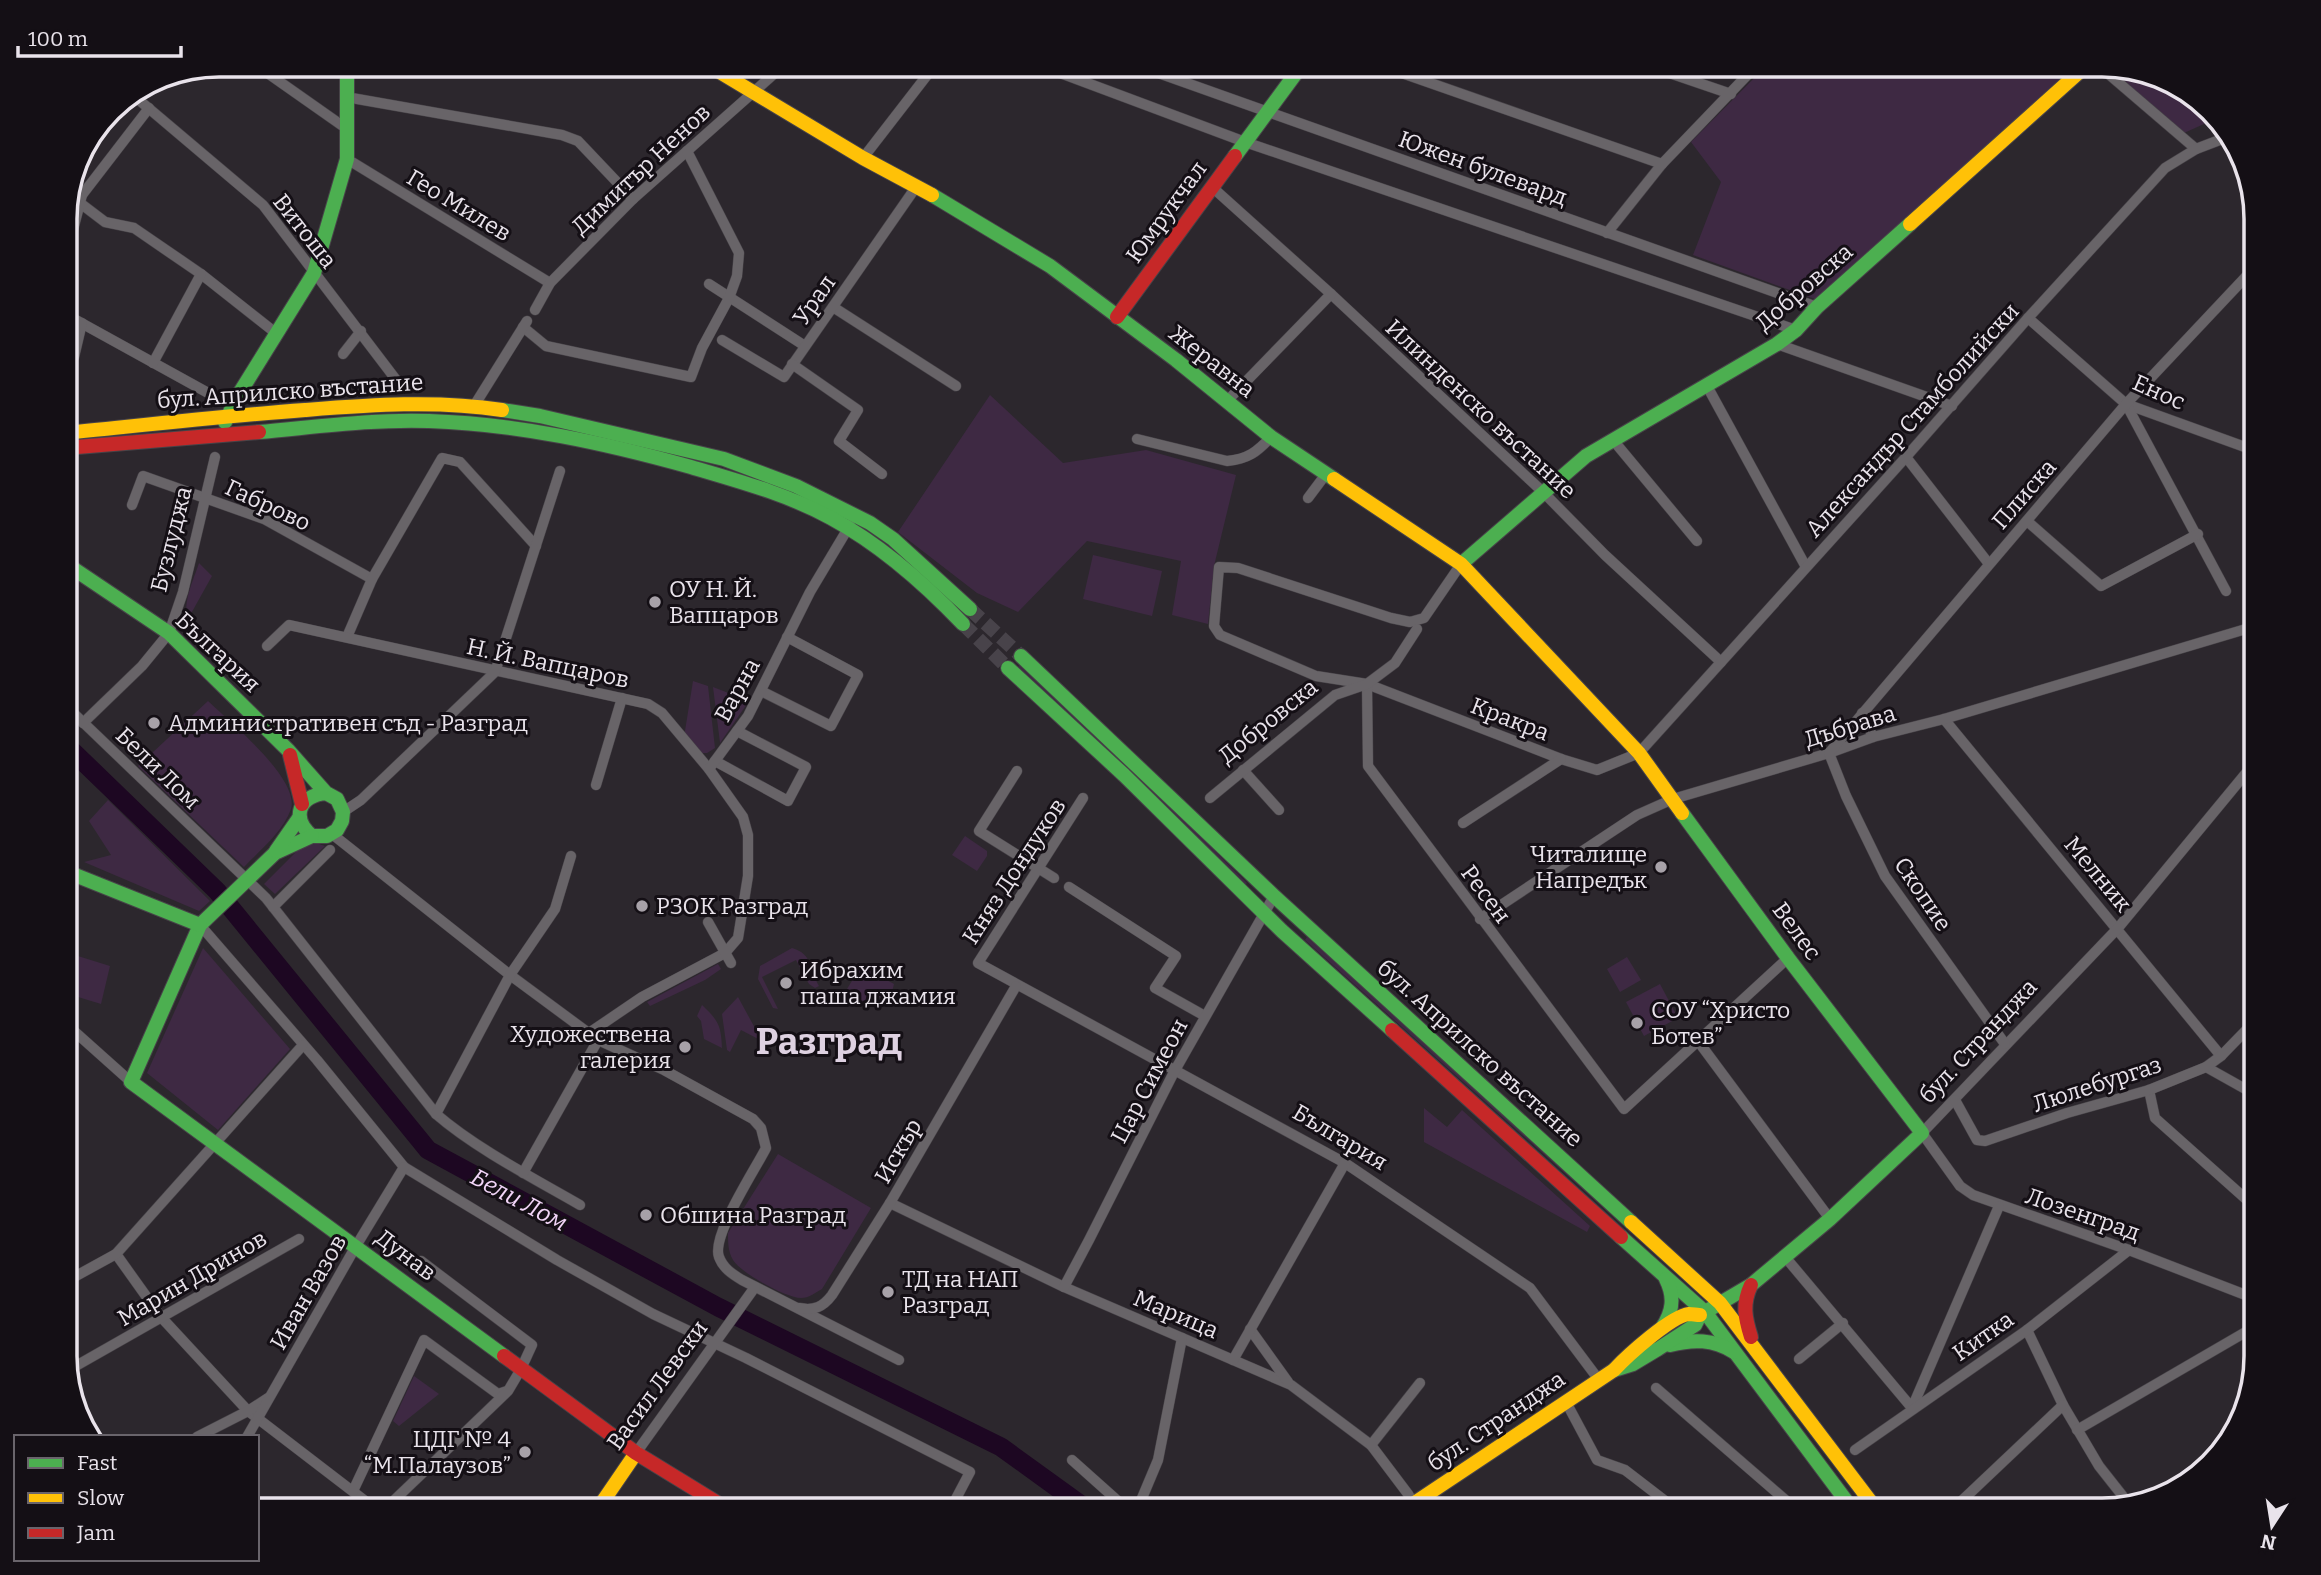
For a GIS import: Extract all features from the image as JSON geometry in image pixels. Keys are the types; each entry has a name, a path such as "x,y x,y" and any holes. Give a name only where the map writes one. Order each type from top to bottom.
{"street":[{"path":"273,77 347,129"},
{"path":"223,434 226,416 314,274 347,159 347,77"},
{"name":"Жеравна","path":"729,77 863,158 971,217 1050,266 1271,437 1461,564 1639,753"},
{"name":"Димитър Ненов","path":"535,310 550,283 633,199 770,77"},
{"path":"863,158 926,77"},
{"path":"1073,77 1796,330"},
{"name":"Южен булевард","path":"1168,77 1265,114 1817,307"},
{"path":"1265,114 1293,77"},
{"path":"1413,77 1662,164"},
{"path":"1681,77 1731,94"},
{"path":"1607,233 1662,164 1746,77"},
{"name":"Добровска","path":"1461,564 1586,456 1777,344 1796,330 1817,307 2074,77"},
{"path":"2112,77 2196,149"},
{"path":"346,97 562,135 579,141 633,199"},
{"name":"Витоша","path":"140,101 263,205 397,381"},
{"path":"77,214 81,199 149,108"},
{"name":"Юмрукчал","path":"1117,317 1265,114"},
{"name":"Александър Стамболийски","path":"1639,753 1952,406 2028,317 2165,168 2196,149 2220,140"},
{"path":"474,406 525,324 546,346 691,377 702,348 729,298 737,276 739,253 687,151"},
{"name":"Гео Милев","path":"347,159 550,283"},
{"name":"Урал","path":"792,365 916,187"},
{"name":"Илинденско въстание","path":"1212,187 1331,294 1721,662"},
{"path":"79,196 105,222 134,228 201,274 276,334"},
{"path":"153,363 201,274"},
{"name":"Плиска","path":"1829,753 2126,404 2244,279"},
{"path":"709,284 805,346"},
{"path":"1227,401 1331,294"},
{"path":"833,307 956,386"},
{"name":"Енос","path":"2028,317 2126,404 2244,447"},
{"path":"77,320 210,394"},
{"path":"77,344 82,323"},
{"path":"343,354 361,331"},
{"path":"722,340 784,377 792,365 858,410 839,441 881,474"},
{"path":"1777,344 1952,406"},
{"path":"1707,386 1806,567"},
{"name":"бул. Априлско въстание","path":"77,432 226,416 399,403 474,406 572,422 724,459 785,481 852,522 963,624"},
{"path":"2126,404 2227,591"},
{"name":"бул. Априлско въстание","path":"77,447 391,421 466,422 533,430 604,445 723,476 852,522 893,539 970,609"},
{"path":"1137,439 1227,461 1243,460 1257,453 1271,437"},
{"path":"1613,440 1697,541"},
{"name":"Бузлуджа","path":"83,723 142,666 169,633 183,592 215,457"},
{"path":"1906,457 1989,564"},
{"path":"347,637 372,579 442,458 460,462 536,546"},
{"path":"343,812 361,800 495,672 559,471"},
{"path":"1308,498 1326,474"},
{"name":"Габрово","path":"132,505 143,476 264,519 372,579"},
{"path":"2026,521 2101,586 2197,534"},
{"name":"Варна","path":"712,765 748,716 819,575 852,522"},
{"name":"Кракра","path":"1461,564 1424,618 1410,622 1238,568 1219,567 1214,626 1220,635 1316,676 1367,684 1561,759 1597,770 1639,753"},
{"name":"България","path":"77,571 169,633 288,750 326,793"},
{"name":"Н. Й. Вапцаров","path":"267,646 289,625 622,698 648,705 662,713 712,765 743,817 748,835 746,893 738,938 725,953"},
{"name":"Добровска","path":"1210,798 1335,695 1367,684 1395,663 1417,629"},
{"name":"Дъбрава","path":"1480,919 1637,815 1674,799 1829,753 1873,737 1944,719 2244,630"},
{"path":"761,691 831,726 858,674 787,637"},
{"name":"бул. Априлско въстание","path":"1021,656 1274,896 1720,1303 1868,1498"},
{"name":"бул. Априлско въстание","path":"1009,668 1124,775 1264,914 1664,1275 1742,1358 1844,1498"},
{"name":"Ресен","path":"1367,684 1368,766 1624,1110 1698,1041"},
{"path":"596,785 622,698"},
{"path":"1862,713 1873,737"},
{"name":"Бели Лом","path":"77,717 273,907 436,1114 523,1173 580,1205"},
{"name":"Мелник","path":"1944,719 2221,1056"},
{"path":"712,765 788,801 806,767 737,731"},
{"path":"131,1082 200,925 275,853 300,811 312,795 326,793 337,799 343,812 341,824 332,834 322,837 305,831 300,811 288,750"},
{"name":"Велес","path":"1639,753 1788,958 1923,1133"},
{"name":"Скопие","path":"1829,753 1846,796 1885,876 2005,1044"},
{"path":"1463,823 1561,759"},
{"path":"1243,769 1279,810"},
{"path":"1017,771 979,831 1054,878"},
{"name":"бул. Странджа","path":"1427,1498 1614,1370 1627,1355 1658,1333 1687,1314 1702,1313 1751,1285 1786,1258 1923,1133 1955,1100 2005,1044 2118,928 2244,776"},
{"name":"Княз Дондуков","path":"1016,986 978,963 1083,798"},
{"path":"332,834 510,975 598,1040 664,1070 753,1119 761,1128 766,1148 723,1227 718,1242 719,1256 729,1272 899,1360"},
{"path":"275,853 312,835"},
{"path":"273,907 330,850"},
{"path":"436,1114 510,975 555,909 571,856"},
{"path":"77,876 200,925 404,1167 557,1260 653,1314 970,1472 956,1498"},
{"path":"1069,887 1176,956 1155,988 1205,1016"},
{"name":"Цар Симеон","path":"1064,1287 1174,1072 1274,896"},
{"path":"708,922 731,963"},
{"path":"589,1033 642,997 725,953"},
{"path":"1788,958 1698,1041 1830,1219"},
{"name":"България","path":"1016,986 1345,1163 1530,1288 1599,1380"},
{"name":"Искър","path":"794,1307 815,1309 825,1304 890,1203 1016,986"},
{"name":"Люлебургаз","path":"1955,1100 1977,1140 1985,1141 2067,1113 2148,1090 2206,1067 2244,1032"},
{"name":"Дунав","path":"77,1034 131,1082 521,1369 636,1453 709,1498"},
{"path":"523,1173 598,1040"},
{"path":"77,1275 116,1254 303,1045"},
{"path":"2206,1067 2244,1088"},
{"path":"2148,1090 2155,1118 2244,1197"},
{"name":"Лозенград","path":"1923,1133 1960,1186 1973,1195 2244,1294"},
{"path":"1233,1360 1345,1163"},
{"name":"Иван Вазов","path":"248,1435 404,1167"},
{"name":"Марица","path":"890,1203 1064,1287 1291,1385 1371,1445 1405,1498"},
{"path":"1786,1258 1912,1408 1999,1206"},
{"name":"Марин Дринов","path":"77,1365 299,1239"},
{"name":"Китка","path":"1855,1450 2027,1330 2129,1250"},
{"path":"116,1254 161,1317 248,1411 362,1498"},
{"path":"397,1498 508,1391 532,1345 421,1261"},
{"path":"1658,1333 1669,1320 1673,1305 1671,1287 1664,1275"},
{"path":"1751,1285 1743,1309 1754,1345"},
{"name":"Васил Левски","path":"605,1498 755,1287"},
{"name":"бул. Странджа","path":"1614,1370 1633,1364 1658,1349 1695,1325 1702,1313"},
{"path":"1799,1359 1843,1323"},
{"path":"1250,1329 1291,1385"},
{"path":"2027,1330 2077,1430 2099,1466 2123,1496"},
{"path":"2077,1430 2244,1333"},
{"path":"1142,1498 1158,1460 1182,1338"},
{"path":"353,1491 424,1340 498,1394 508,1391"},
{"path":"1658,1349 1680,1342 1706,1340 1730,1349 1742,1358"},
{"path":"1371,1445 1420,1383"},
{"path":"1656,1388 1783,1498"},
{"path":"201,1435 248,1411 271,1395"},
{"path":"1566,1402 1597,1460 1625,1470 1661,1498"},
{"path":"1967,1498 2063,1405"},
{"path":"1072,1460 1115,1498"}],"shaded area":[{"path":"1755,77 2064,77 1815,299 1693,255 1721,182 1691,142"},
{"path":"2120,78 2165,92 2196,112 2206,123 2184,133"},
{"path":"990,395 1063,463 1146,450 1236,475 1214,566 1208,624 1172,615 1181,561 1087,541 1018,612 977,593 898,532"},
{"path":"1093,555 1162,571 1152,616 1083,599"},
{"path":"199,563 212,576 188,619 186,605"},
{"path":"1019,665 1129,766 1247,883 1245,885 1018,667"},
{"path":"693,681 708,686 715,748 707,753 698,753 684,737"},
{"path":"713,687 749,701 720,743"},
{"path":"208,701 261,751 285,782 291,797 291,809 283,825 244,867 138,766"},
{"path":"108,800 210,901 199,911 84,862 111,855 89,821"},
{"path":"965,836 987,851 987,856 977,871 952,855"},
{"path":"316,843 325,846 275,894 264,884 298,850"},
{"path":"1307,937 1688,1280 1686,1282 1305,940"},
{"path":"203,948 290,1049 218,1130 147,1073"},
{"path":"792,948 807,958 819,986 815,988 809,984 796,960 762,977 778,1009 773,1008 758,979 760,966"},
{"path":"77,956 110,966 101,1004 77,997"},
{"path":"1627,957 1641,980 1620,992 1607,969"},
{"path":"718,964 721,969 705,980 650,1006 647,1002"},
{"path":"861,966 894,984 892,992 857,1007 847,989"},
{"path":"1660,984 1678,1018 1644,1036 1626,1002"},
{"path":"738,997 762,1041 741,1030 730,1052 727,1050 722,1014"},
{"path":"702,1005 718,1024 722,1048 704,1039 701,1021 697,1016"},
{"path":"1424,1108 1447,1127 1462,1110 1590,1226 1587,1232 1424,1142"},
{"path":"778,1154 871,1208 822,1289 804,1298 785,1294 754,1278 733,1260 730,1253 728,1233"},
{"path":"414,1376 439,1394 399,1426 393,1421"}],"waterway":[{"name":"Бели Лом","path":"77,756 217,891 428,1150 718,1307 1001,1447 1071,1498"}],"tunnel":[{"path":"970,609 1021,656"},
{"path":"963,624 1008,668"}],"traffic: fast":[{"path":"225,422 239,394 314,273 347,159 347,77"},
{"path":"1235,156 1293,77"},
{"path":"932,195 1050,266 1176,360 1271,437 1334,479"},
{"path":"1461,564 1586,456 1777,344 1796,330 1817,307 1910,224"},
{"path":"502,410 540,416 724,459 796,486 870,523 893,539 970,609"},
{"path":"259,432 387,421 462,423 561,436 691,467 780,495 814,509 849,529 901,566 963,624"},
{"path":"77,571 169,633 288,750 326,793"},
{"path":"1021,656 1274,896 1631,1222"},
{"path":"1008,668 1124,775 1282,931 1392,1030"},
{"path":"326,793 337,799 343,812 342,821 337,830 327,836 312,836 301,822 301,809 309,798 326,793"},
{"path":"1614,1370 1633,1364 1658,1349 1695,1325 1700,1315 1751,1285 1830,1219 1922,1133 1788,958 1682,813"},
{"path":"276,851 299,818"},
{"path":"312,836 275,853 200,925 131,1082 504,1356"},
{"path":"77,876 200,925"},
{"path":"1621,1237 1705,1312 1844,1498"},
{"path":"1662,1328 1672,1304 1666,1279"},
{"path":"1670,1345 1703,1341 1734,1352"}],"traffic: slow":[{"path":"728,77 863,158 932,195"},
{"path":"1910,224 2074,77"},
{"path":"77,432 379,405 453,405 502,410"},
{"path":"1334,479 1461,564 1639,753 1682,813"},
{"path":"1631,1222 1720,1303 1868,1498"},
{"path":"1422,1498 1614,1370 1661,1329 1681,1316 1700,1315"},
{"path":"605,1498 636,1453"}],"traffic: jam":[{"path":"1117,317 1235,156"},
{"path":"77,447 259,432"},
{"path":"290,755 302,804"},
{"path":"1392,1030 1621,1237"},
{"path":"1751,1285 1745,1311 1751,1337"},
{"path":"504,1356 636,1453 709,1498"}],"place":[{"name":"ОУ Н. Й. Вапцаров","path":"655,602"},
{"name":"Административен съд - Разград","path":"154,723"},
{"name":"Читалище Напредък","path":"1661,867"},
{"name":"РЗОК Разград","path":"642,906"},
{"name":"Ибрахим паша джамия","path":"786,983"},
{"name":"СОУ “Христо Ботев”","path":"1637,1023"},
{"name":"Художествена галерия","path":"685,1047"},
{"name":"Обшина Разград","path":"646,1215"},
{"name":"ТД на НАП Разград","path":"888,1292"},
{"name":"ЦДГ № 4 “М.Палаузов”","path":"525,1452"}],"district":[{"name":"Разград","path":"829,1041"}]}
